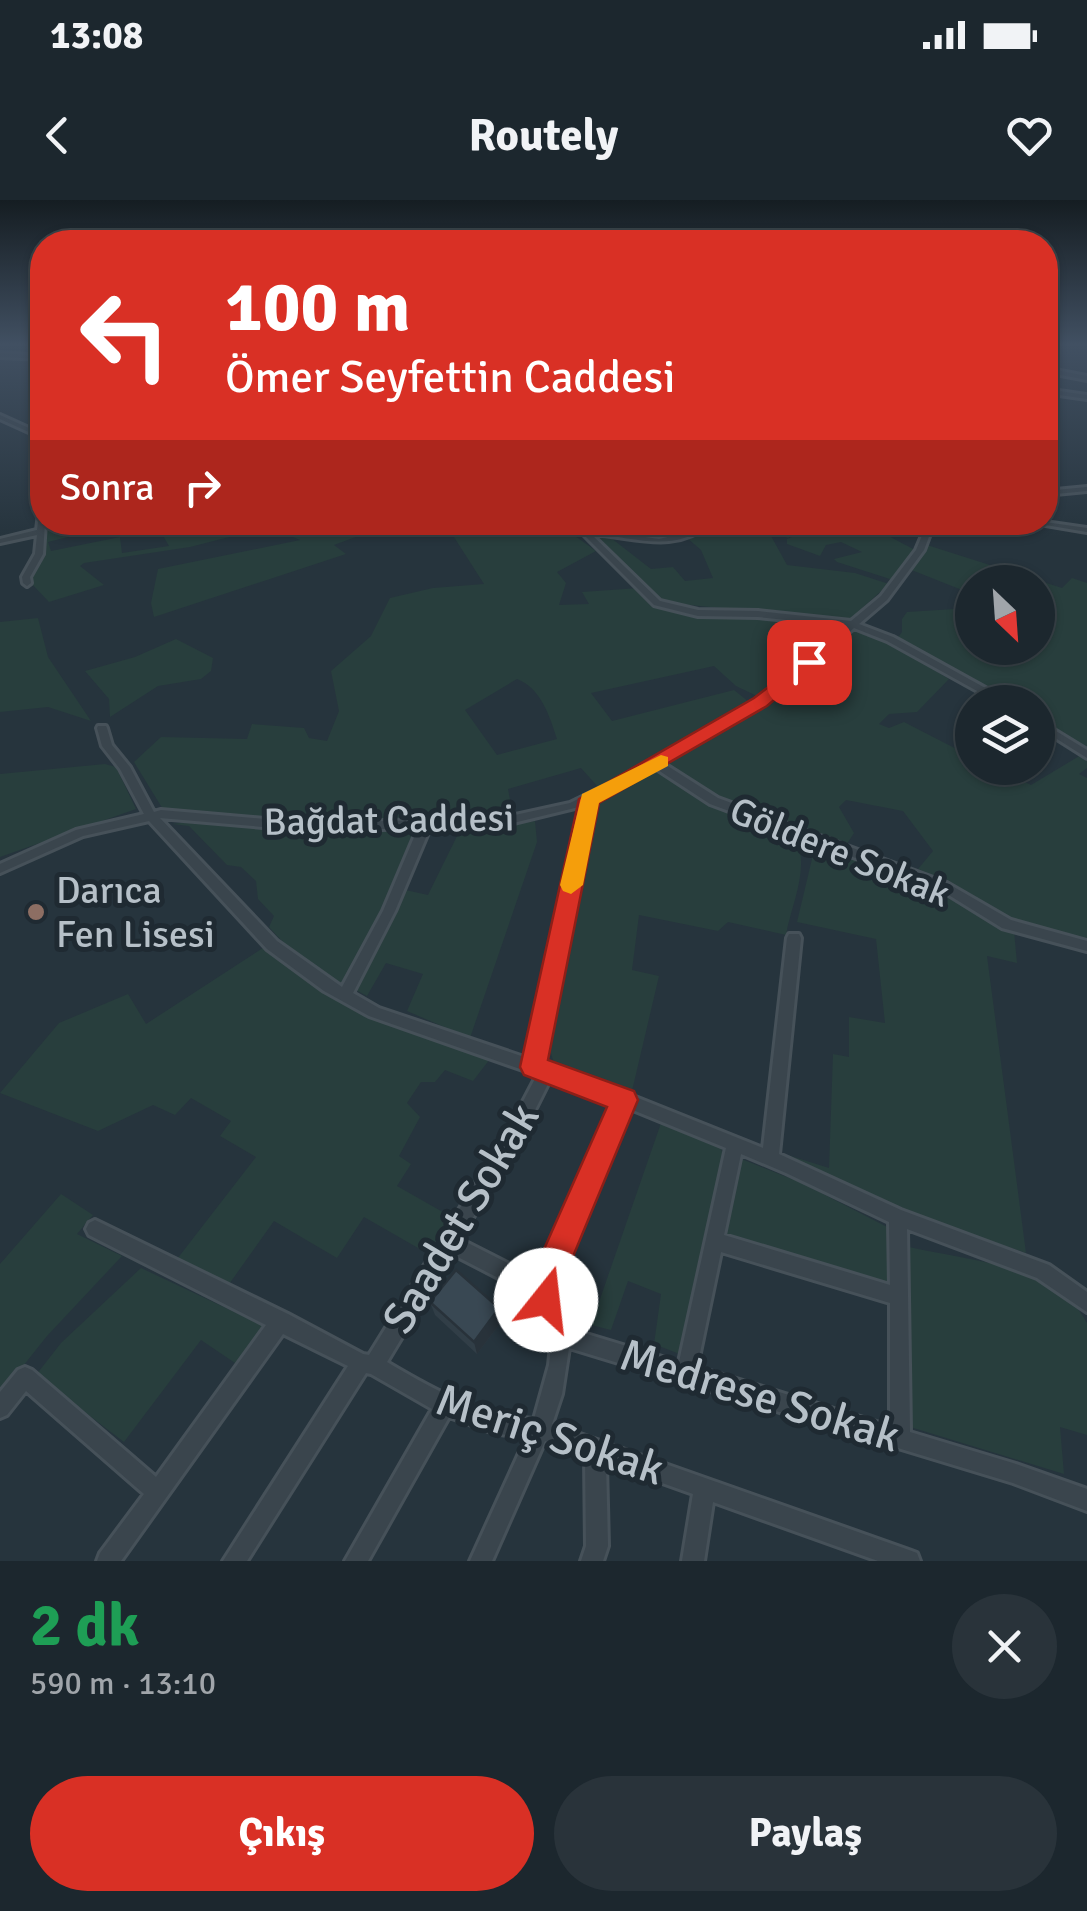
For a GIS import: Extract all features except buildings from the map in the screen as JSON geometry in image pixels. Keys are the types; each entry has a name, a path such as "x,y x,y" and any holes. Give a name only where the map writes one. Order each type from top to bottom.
{"street":[{"path":"0,418 30,431"},
{"path":"1058,491 1087,489"},
{"path":"1058,526 1087,530"},
{"path":"0,541 30,534"},
{"path":"27,583 26,577 39,554 39,535"},
{"path":"586,535 657,603 698,613 758,614 852,624 890,639 973,685"},
{"path":"618,535 659,541 687,535"},
{"name":"Bağdat Caddesi","path":"0,869 80,832 151,816 310,827 501,822 590,799 760,702 884,598 927,535"},
{"path":"102,728 107,746 125,767 151,816 272,945 344,996 374,1012 624,1100 770,1159 898,1217 1044,1272 1084,1305"},
{"path":"1055,734 1087,755"},
{"name":"Göldere Sokak","path":"656,764 690,788 737,811 943,886 1007,924 1087,946"},
{"name":"Saadet Sokak","path":"234,1561 449,1243 540,1069 590,799"},
{"path":"344,996 389,912 426,824"},
{"path":"770,1159 794,938"},
{"path":"481,1561 539,1429 560,1354 561,1336 546,1283 624,1100"},
{"path":"686,1373 735,1145"},
{"path":"898,1217 900,1439"},
{"name":"Meriç Sokak","path":"95,1229 368,1364 444,1407 508,1428 539,1429 909,1561"},
{"path":"714,1241 899,1297"},
{"path":"449,1243 546,1292"},
{"path":"108,1561 281,1321"},
{"name":"Medrese Sokak","path":"561,1336 1087,1500"},
{"path":"0,1408 25,1377 158,1492"},
{"path":"356,1561 444,1407"},
{"path":"592,1561 597,1546 595,1448"},
{"path":"693,1561 706,1487"}],"green space":[{"path":"43,535 76,535 48,542 51,551 120,537 122,553 169,546 163,535 237,535 190,547 84,563 80,566 104,585 49,602 29,581 44,558"},
{"path":"288,535 361,535 334,545 346,554 154,617 151,603 158,569 300,540"},
{"path":"453,535 574,535 596,551 557,572 566,583 559,605 589,604 582,592 639,588 651,604 669,611 843,625 759,697 736,686 714,666 591,693 612,721 734,690 749,702 611,784 599,788 581,768 508,789 513,816 297,824 164,811 134,762 161,737 247,739 252,724 304,728 309,738 327,741 339,711 331,671 371,636 390,598 433,588 484,584","holes":["517,679 532,689 543,704 557,739 497,755 465,710"]},
{"path":"591,535 613,535 611,538 651,569 673,567 685,581 713,578 701,550 687,538 771,535 787,565 855,573 889,584 849,620 678,604 660,599"},
{"path":"797,535 887,535 915,550 893,580 837,562 834,559 862,552 841,542 826,545 820,556 787,544 787,539"},
{"path":"927,545 990,565 955,565 955,587 909,569"},
{"path":"1072,578 1087,583 1087,751 1055,730 1055,685 979,685 896,640 907,612 955,609 955,665 1055,665 1055,586 1062,588"},
{"path":"38,618 48,657 91,721 48,707 0,712 0,622"},
{"path":"856,629 891,643 949,679 917,712 889,714 879,724 889,728 904,722 955,748 955,785 1055,785 1055,771 1081,755 1087,759 1087,768 1079,774 1087,778 1087,942 1014,923 952,883 918,869 933,851 903,811 846,800 839,807 854,833 845,847 717,799 664,766 758,709"},
{"path":"176,639 213,658 211,671 201,679 158,686 110,717 109,699 85,671 135,657"},
{"path":"105,764 116,767 136,809 0,857 0,774"},
{"path":"658,770 702,802 795,837 801,873 786,935 728,922 718,931 639,915 632,970 659,976 632,1091 555,1066 546,1038 595,802"},
{"path":"195,821 316,832 412,829 396,888 346,985 304,960 269,927 274,916 258,899 256,881 241,867 227,865 189,826 172,824"},
{"path":"535,821 537,842 470,1038 407,1011 423,974 386,963 367,996 352,988 401,889 428,895 459,832 442,828 485,828"},
{"path":"806,840 941,888 989,921 1014,931 1017,963 987,956 1026,1253 904,1211 777,1155 778,1152 829,1168 833,1054 849,1057 849,1017 885,1023 876,939 797,922 812,859"},
{"path":"263,948 327,993 372,1015 490,1059 473,1081 445,1070 435,1082 421,1082 407,1103 420,1117 399,1156 411,1164 397,1186 455,1219 432,1256 364,1217 337,1258 274,1221 227,1287 174,1263 256,1157 220,1136 231,1121 191,1098 175,1115 153,1105 98,1131 0,1093 59,1023 128,994 146,1024"},
{"path":"661,1123 721,1148 723,1156 682,1355 654,1344 661,1294 628,1281 611,1330 591,1325"},
{"path":"739,1158 802,1183 889,1228 889,1287 725,1236"},
{"path":"61,1194 93,1215 77,1234 122,1256 47,1336 0,1395 0,1264"},
{"path":"909,1247 1009,1268 1033,1277 1073,1303 1087,1323 1087,1435 1060,1427 1064,1474 907,1426"},
{"path":"141,1268 266,1327 238,1365 201,1340 124,1442 36,1375 61,1343"}],"slow traffic":[{"path":"571,885 590,799 661,761"}],"place":[{"name":"Darıca Fen Lisesi","path":"36,912"}],"route":[{"path":"546,1300 546,1283 624,1100 533,1067 590,799 760,702 809,662"}]}
